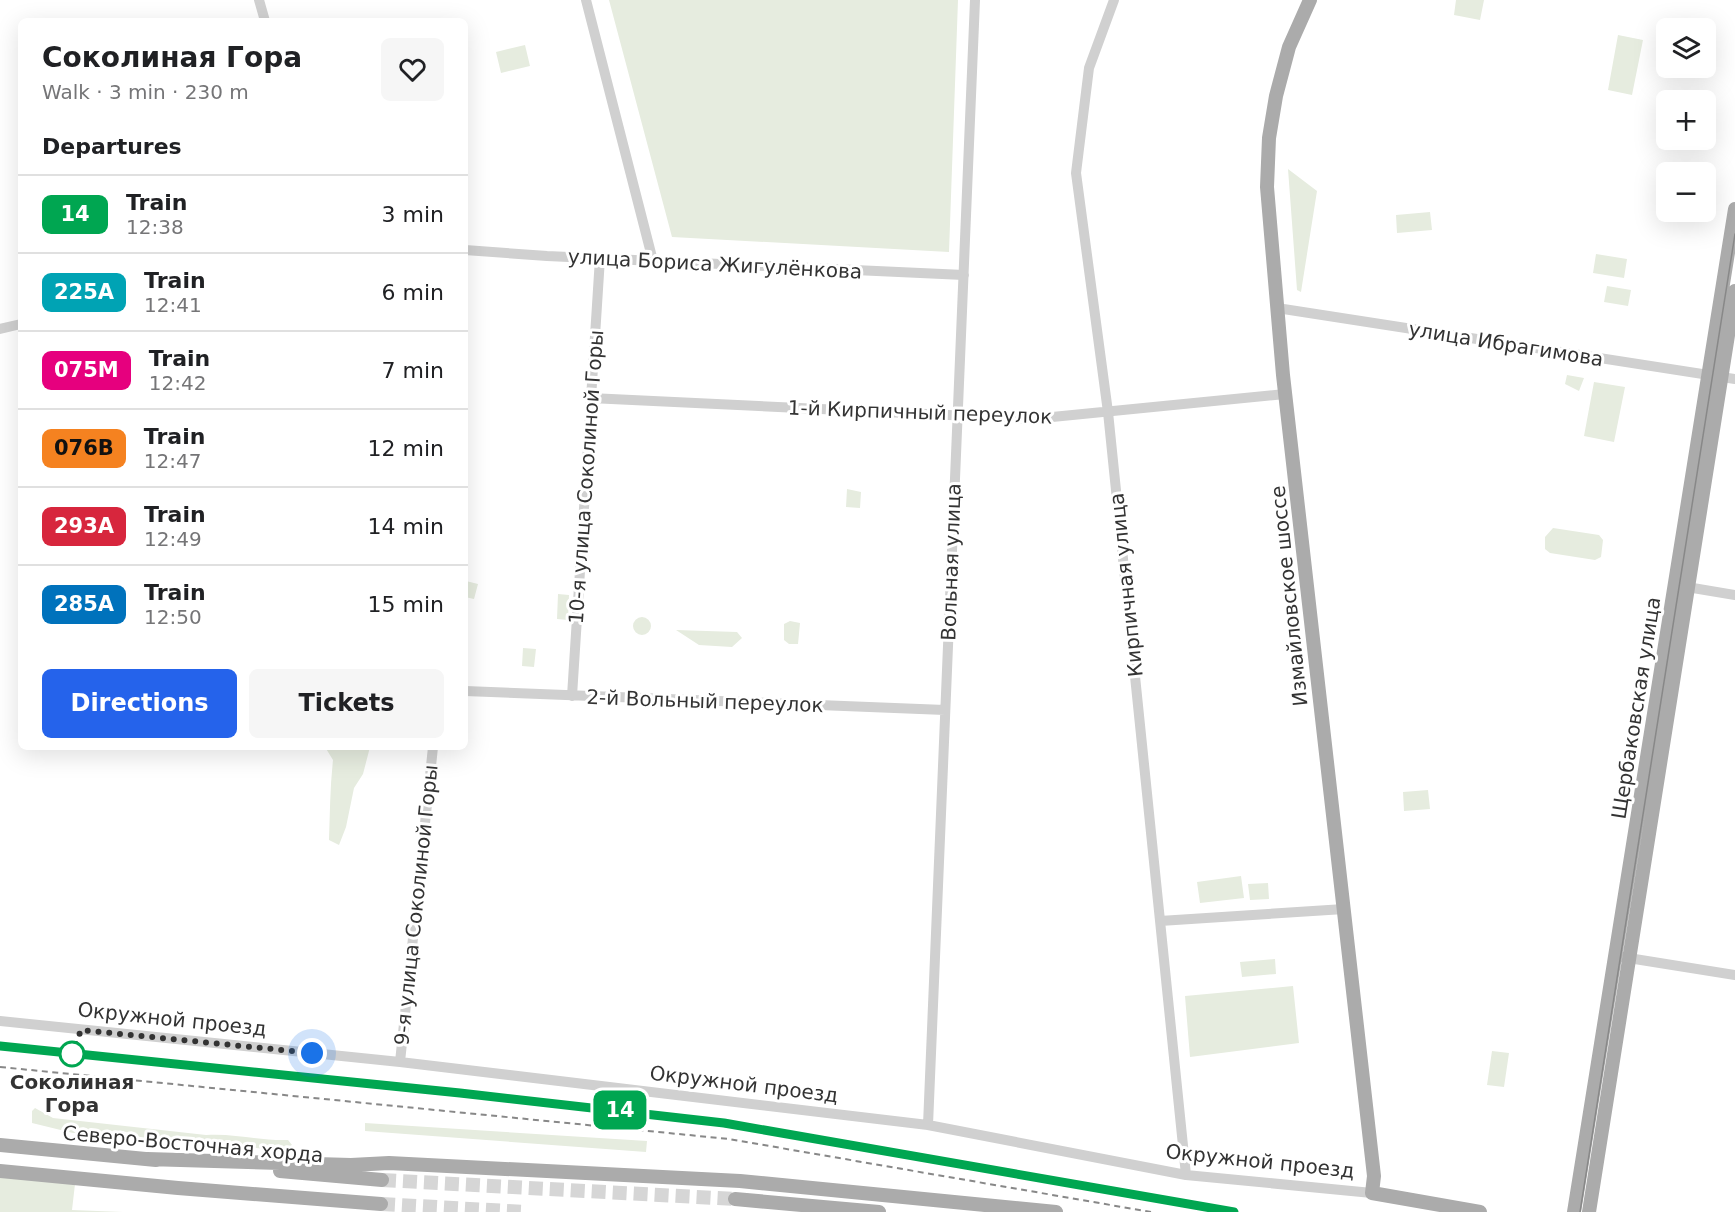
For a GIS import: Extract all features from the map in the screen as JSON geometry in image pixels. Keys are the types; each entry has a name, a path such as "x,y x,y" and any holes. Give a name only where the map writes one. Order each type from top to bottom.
{"main road":[{"name":"Измайловское шоссе","path":"1310,0 1284,62 1269,138 1267,187 1285,394 1374,1176 1372,1193"},
{"name":"Щербаковская улица","path":"1722,377 1735,210"},
{"name":"Щербаковская улица","path":"1589,1212 1623,957 1682,586 1722,377 1735,291"},
{"name":"Щербаковская улица","path":"1574,1212 1623,957"},
{"name":"Северо-Восточная хорда","path":"0,1145 382,1180"},
{"path":"147,1159 351,1165 389,1163 740,1181 1056,1212"},
{"path":"0,1171 381,1204"},
{"name":"Окружной проезд","path":"1372,1193 1480,1212"},
{"path":"735,1199 879,1212"}],"street":[{"path":"259,0 264,18"},
{"path":"586,0 653,261"},
{"name":"Вольная улица","path":"928,1125 975,0"},
{"name":"Кирпичная улица","path":"1114,0 1089,68 1076,173 1108,412 1186,1175"},
{"name":"улица Бориса Жигулёнкова","path":"468,250 964,275"},
{"name":"10-я улица Соколиной Горы","path":"572,696 600,258"},
{"name":"улица Ибрагимова","path":"1277,308 1722,377"},
{"path":"0,330 18,325"},
{"name":"1-й Кирпичный переулок","path":"590,398 1032,419 1285,394"},
{"path":"1682,586 1735,595"},
{"name":"2-й Вольный переулок","path":"468,691 945,710"},
{"name":"9-я улица Соколиной Горы","path":"400,1062 433,750"},
{"path":"1160,921 1344,909"},
{"path":"1623,957 1735,975"},
{"name":"Окружной проезд","path":"0,1022 400,1062 928,1125 1186,1175 1372,1193"}],"shaded area":[{"path":"609,0 958,0 949,252 672,237"},
{"path":"1456,0 1484,0 1480,20 1454,15"},
{"path":"1618,35 1643,40 1632,95 1608,90"},
{"path":"525,45 530,66 501,73 496,52"},
{"path":"1288,169 1317,191 1301,292 1297,290"},
{"path":"1430,212 1432,230 1397,233 1396,215"},
{"path":"1596,254 1627,259 1624,278 1593,273"},
{"path":"1607,286 1631,290 1628,306 1604,302"},
{"path":"1567,375 1584,378 1579,391 1565,384"},
{"path":"1594,382 1625,387 1614,442 1584,436"},
{"path":"847,489 861,492 860,508 846,507"},
{"path":"1553,528 1599,535 1603,540 1601,557 1595,560 1550,553 1545,549 1545,537"},
{"path":"468,582 478,584 474,599 468,598"},
{"path":"558,594 569,595 568,620 557,619"},
{"path":"642,617 648,620 651,626 648,632 642,635 636,632 633,626 636,620"},
{"path":"790,621 800,623 798,644 789,644 784,640 784,624"},
{"path":"676,630 737,632 742,638 732,647 699,645"},
{"path":"523,648 536,649 534,667 522,666"},
{"path":"327,750 369,750 363,774 354,788 346,827 339,845 329,840 333,760"},
{"path":"1428,790 1430,809 1404,811 1403,792"},
{"path":"1241,876 1244,898 1200,903 1197,882"},
{"path":"1268,883 1269,899 1250,900 1248,884"},
{"path":"1275,959 1276,974 1242,977 1240,962"},
{"path":"1293,986 1299,1043 1190,1057 1185,996"},
{"path":"1492,1051 1509,1053 1504,1087 1487,1085"},
{"path":"35,1108 53,1118 206,1135 288,1140 292,1145 284,1151 248,1147 236,1149 167,1138 146,1139 123,1131 73,1133 32,1123 32,1111"},
{"path":"365,1123 647,1141 646,1152 365,1131"},
{"path":"0,1177 75,1184 72,1210 123,1212 0,1212"}],"tunnel":[{"path":"382,1180 735,1199"},
{"path":"381,1204 525,1212"}],"tram line":[{"path":"1580,1212 1735,234"}],"railway":[{"path":"0,1046 460,1093 725,1123 1234,1212"},
{"path":"0,1067 729,1139 1151,1212"}],"train":[{"name":"14","path":"0,1046 460,1093 724,1123 1234,1212"}],"place":[{"name":"Соколиная Гора","path":"72,1054"}],"route":[{"path":"72,1054 81,1030 312,1053"}]}
